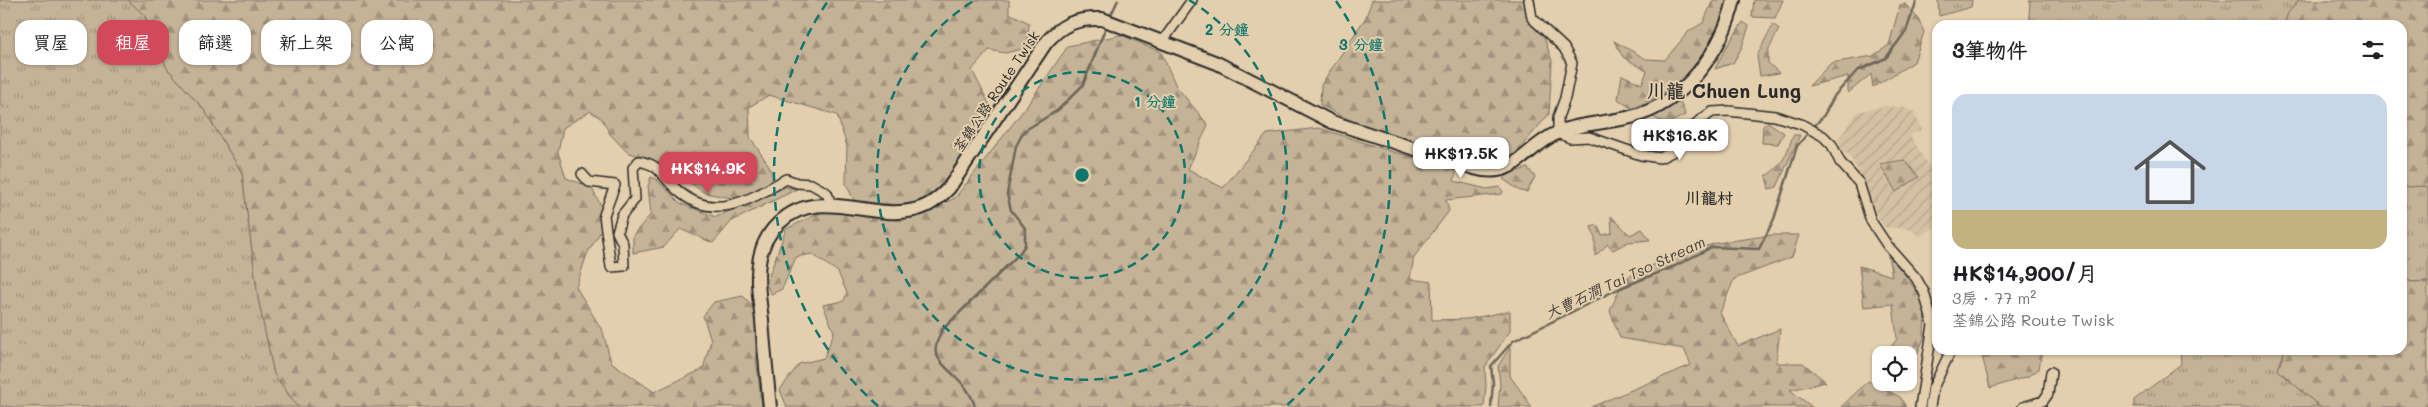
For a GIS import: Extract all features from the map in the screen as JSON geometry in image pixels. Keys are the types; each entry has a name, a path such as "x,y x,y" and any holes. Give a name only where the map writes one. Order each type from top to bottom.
{"main road":[{"name":"荃錦公路 Route Twisk","path":"770,407 758,276 762,250 770,233 786,217 809,207 831,205 896,211 913,210 936,200 949,188 1028,67 1053,34 1072,21 1086,18 1102,19 1234,71 1332,122 1479,170 1496,171 1507,169 1537,145 1558,133 1640,115 1661,106 1694,78 1713,50 1727,22 1734,0"}],"street":[{"path":"1162,42 1192,0"},
{"path":"1529,0 1532,18 1564,48 1572,64 1571,74 1558,117 1558,133 1570,138 1589,136 1641,155 1660,158 1672,152 1699,121 1712,112 1728,111 1775,116 1801,124 1823,136 1832,145 1840,162 1859,183 1871,221 1893,252 1916,278 1932,312"},
{"path":"582,174 590,182 614,185 604,216 611,267 624,266 623,244 617,232 622,215 635,199 633,168 639,161 654,164 685,198 712,208 722,207 762,193 786,179 796,183 811,184 827,193 831,205"},
{"path":"1920,407 1932,337"},
{"path":"1940,407 1930,405 1933,388 1949,355"},
{"path":"2023,407 2044,401 2048,394 2051,372"}],"shaded area":[{"path":"1885,106 1901,107 1913,111 1922,130 1910,135 1928,165 1932,164 1932,229 1920,236 1908,229 1884,227 1867,197 1858,170 1849,155 1841,151 1838,139 1858,112"}],"green space":[{"path":"0,0 128,0 147,20 97,20 97,65 166,65 205,111 242,173 258,298 274,374 298,407 0,407"},
{"path":"128,0 1009,0 1009,13 1029,23 1027,48 1005,53 989,50 972,70 990,106 967,148 948,177 925,198 912,203 890,204 854,200 846,184 847,146 837,115 769,95 749,107 750,137 769,166 776,184 737,199 705,193 660,163 627,152 610,134 602,119 590,111 563,128 558,152 566,178 591,187 608,219 587,254 576,287 603,332 611,362 654,392 703,369 711,340 703,316 714,302 743,296 755,308 756,358 762,407 298,407 274,374 258,298 242,173 205,111 167,68 166,65 169,65 169,20 147,20"},
{"path":"1372,0 1523,0 1538,19 1552,61 1549,114 1514,155 1479,160 1360,125 1320,105 1321,85 1366,17"},
{"path":"1713,0 1728,0 1713,39 1688,73 1662,94 1632,109 1618,99 1622,75 1642,84 1647,71 1623,57 1614,41 1646,59 1665,60 1689,31 1703,23"},
{"path":"1754,0 1783,0 1775,18 1752,17"},
{"path":"1938,0 1972,0 1971,7 1939,16"},
{"path":"2030,0 2299,0 2288,13 2286,20 2031,20 2029,16"},
{"path":"2299,0 2428,0 2428,189 2425,186 2407,187 2407,20 2286,20 2288,13"},
{"path":"1905,4 1917,17 1924,32 1914,62 1873,87 1871,74 1848,93 1848,76 1809,86 1831,63 1873,56 1889,45 1900,5"},
{"path":"1743,22 1749,26 1742,47 1733,63 1715,69 1725,49"},
{"path":"1773,24 1779,29 1768,51 1768,63 1779,73 1760,76 1757,56"},
{"path":"1121,35 1161,52 1176,86 1208,125 1188,169 1223,188 1267,134 1319,128 1393,152 1457,168 1454,181 1487,189 1499,187 1503,191 1502,194 1446,200 1449,211 1414,257 1410,279 1431,282 1432,320 1468,319 1510,311 1510,331 1485,367 1484,407 787,407 780,390 799,364 824,358 834,332 823,305 844,301 847,293 838,272 812,254 796,257 782,289 771,294 766,284 786,229 824,211 914,217 955,198 1026,107 1068,46"},
{"path":"1676,101 1682,105 1685,115 1667,124 1653,117"},
{"path":"1768,122 1784,133 1778,144 1762,143 1763,126"},
{"path":"1793,135 1800,135 1777,187 1769,189 1766,176 1777,168 1784,158"},
{"path":"1904,160 1919,177 1896,192 1880,164"},
{"path":"1528,168 1535,177 1527,192 1520,191 1503,179 1511,173"},
{"path":"651,177 656,179 680,203 716,217 785,187 797,189 732,221 713,243 680,229 664,247 633,253 633,235 651,214 648,186"},
{"path":"2426,186 2428,189 2428,281 2412,282 2407,280 2407,187"},
{"path":"1611,216 1630,235 1642,229 1650,240 1628,242 1613,250 1608,244 1595,256 1595,237 1591,227 1597,225 1602,235 1612,233"},
{"path":"1772,235 1799,235 1792,257 1734,279 1720,313 1738,346 1780,329 1776,363 1803,363 1826,382 1790,390 1812,407 1591,407 1691,365 1684,349 1620,338 1610,311 1624,279 1673,256 1717,243"},
{"path":"1888,256 1903,272 1925,304 1924,338 1917,355 1917,346 1892,346 1897,339 1893,304 1864,307 1859,266 1892,276"},
{"path":"2407,280 2412,282 2428,281 2428,407 2320,407 2278,370 2283,355 2407,355"},
{"path":"1510,347 1510,376 1532,407 1498,407 1500,384 1498,366"},
{"path":"1982,355 2041,355 2039,369 2029,376 1990,388"},
{"path":"2180,355 2283,355 2278,370 2320,407 2134,407 2134,400 2181,364"},
{"path":"1868,381 1872,383 1872,391 1888,391 1900,397 1906,407 1841,407"}],"waterway":[{"path":"1110,17 1118,0"},
{"name":"大曹石澗 Tai Tso Stream","path":"1491,407 1493,383 1491,366 1513,341 1618,289 1675,266 1712,247 1759,249 1774,219 1797,146 1824,115 1835,95 1857,71 1886,58 1906,31 1917,0"},
{"path":"975,407 967,389 939,359 936,353 937,342 942,330 1019,254 1025,245 1025,228 1011,210 1007,194 1016,146 1024,131 1058,110 1083,85 1107,24"}],"district":[{"name":"川龍 Chuen Lung","path":"1724,90"},
{"name":"川龍村","path":"1709,197"}]}
